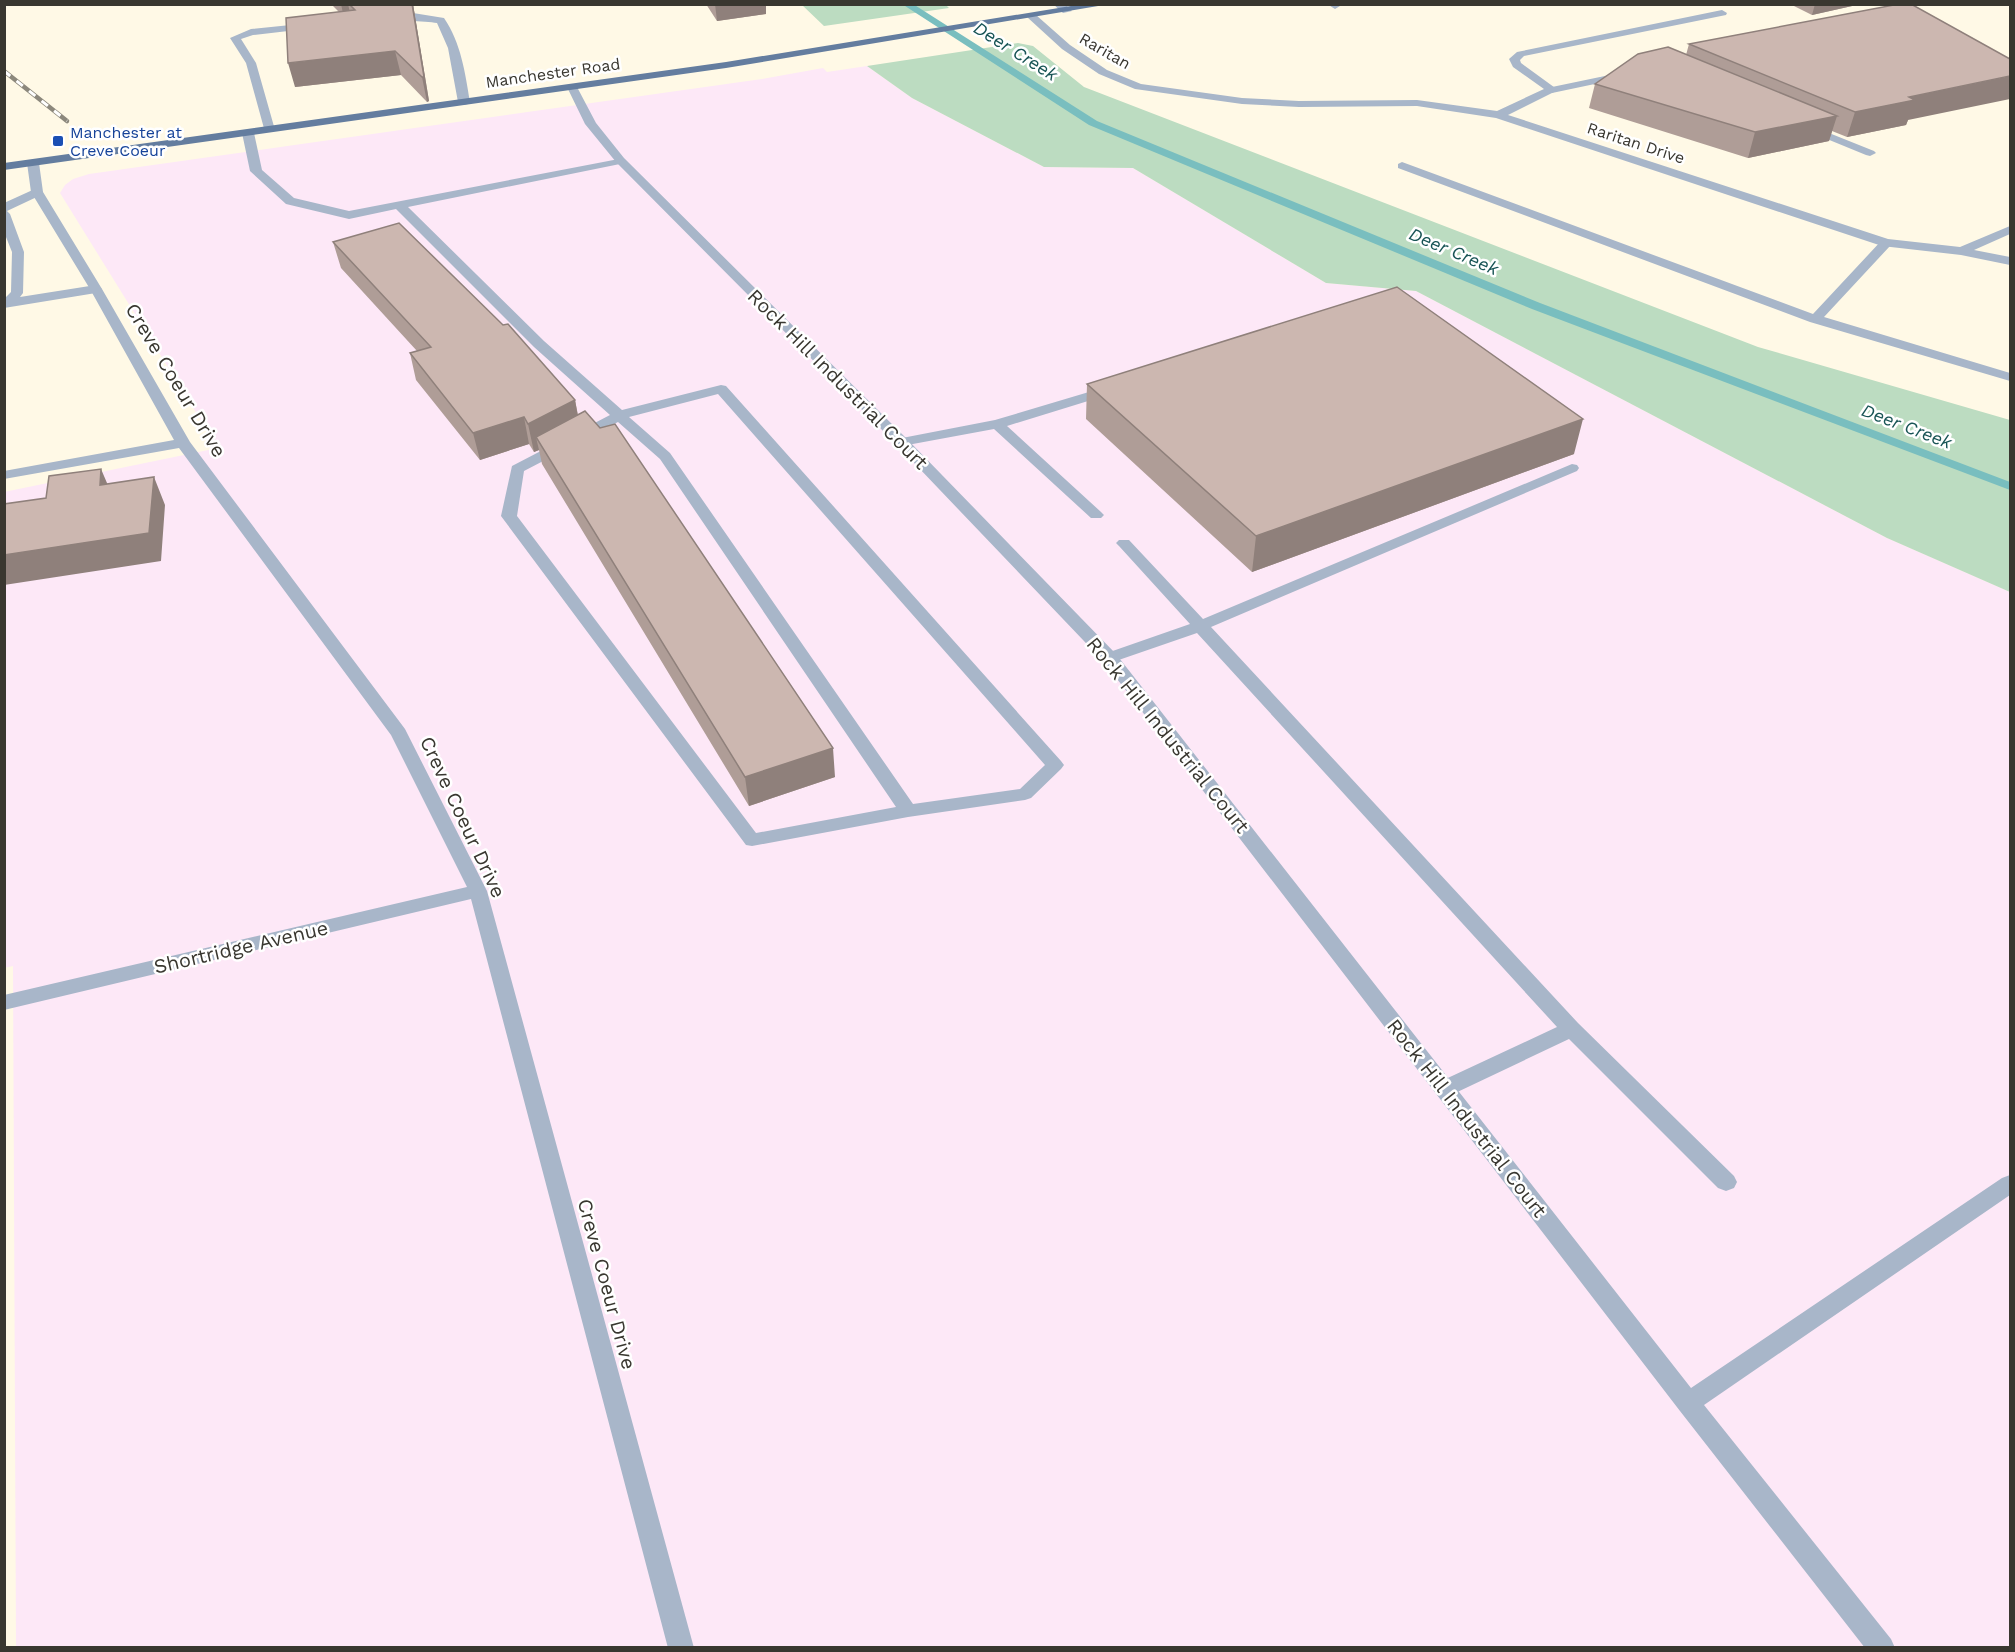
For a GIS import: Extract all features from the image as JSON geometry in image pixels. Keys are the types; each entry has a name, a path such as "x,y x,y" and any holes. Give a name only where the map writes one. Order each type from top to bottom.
{"main road":[{"name":"Manchester Road","path":"4,167 572,87 1001,22 1032,17 1062,8 1105,4"}],"street":[{"path":"1552,90 1517,66 1514,59 1521,54 1722,13"},
{"path":"378,19 413,16 440,20 447,28 461,78 464,102"},
{"name":"Raritan","path":"1032,17 1065,47 1103,72 1139,87 1242,101"},
{"path":"269,130 251,63 235,38 251,32 320,25"},
{"path":"1498,115 1552,90 1631,74"},
{"name":"Rock Hill Industrial Court","path":"572,87 591,124 620,160 902,442 1110,658 1688,1403 1882,1647"},
{"name":"Raritan Drive","path":"1242,101 1299,104 1417,104 1456,107 1498,115 1886,243 1961,250 2010,230"},
{"path":"1802,125 1869,153"},
{"path":"248,133 256,171 290,201 349,215 620,160"},
{"name":"Creve Coeur Drive","path":"33,163 37,192 96,289 183,443 399,733 478,891 681,1647"},
{"path":"1402,166 1815,319 2010,377"},
{"path":"4,208 37,192"},
{"path":"399,205 539,344 665,456 909,811"},
{"path":"4,214 18,252 17,293 6,304"},
{"path":"1815,319 1886,243"},
{"path":"1961,250 2010,261"},
{"path":"6,304 96,289"},
{"path":"902,442 997,424 1120,387"},
{"path":"721,389 1055,765 1025,794 909,811 752,840 509,516 517,469 620,416 721,389"},
{"path":"997,424 1096,515"},
{"path":"4,475 183,443"},
{"path":"1110,658 1200,626 1572,468"},
{"path":"1124,543 1571,1029 1726,1182"},
{"name":"Shortridge Avenue","path":"4,1003 478,891"},
{"path":"1444,1089 1571,1029"},
{"path":"1688,1403 2010,1184"}],"shaded area":[{"path":"867,66 912,98 1044,167 1133,168 1326,283 1416,291 1887,538 2010,592 2010,1647 16,1647 13,966 4,968 4,492 218,448 60,193 73,179 89,174 762,79 823,68 827,72"}],"green space":[{"path":"802,5 946,5 949,8 824,26"},
{"path":"1018,43 1033,46 1084,87 1758,347 2010,420 2010,592 1887,538 1416,291 1326,283 1133,168 1044,167 912,98 867,66"}],"building":[{"path":"349,4 412,4 424,77 395,51 288,63 286,18 355,10"},
{"path":"1899,4 1911,4 2010,59 2010,76 1909,97 1915,100 1855,112 1689,44"},
{"path":"1668,47 1837,116 1755,132 1595,84 1638,54"},
{"path":"399,223 503,325 508,324 575,400 528,424 524,417 473,433 410,353 431,347 333,242"},
{"path":"1397,287 1583,419 1256,536 1087,384"},
{"path":"585,411 600,428 615,424 833,748 745,777 536,437"},
{"path":"101,469 100,485 154,477 149,533 4,555 4,504 46,498 49,476"}],"waterway":[{"name":"Deer Creek","path":"906,4 1093,123 1536,306 2010,486"}],"railway":[{"path":"4,71 67,121"}],"place":[{"name":"Manchester at Creve Coeur","path":"58,141"}]}
